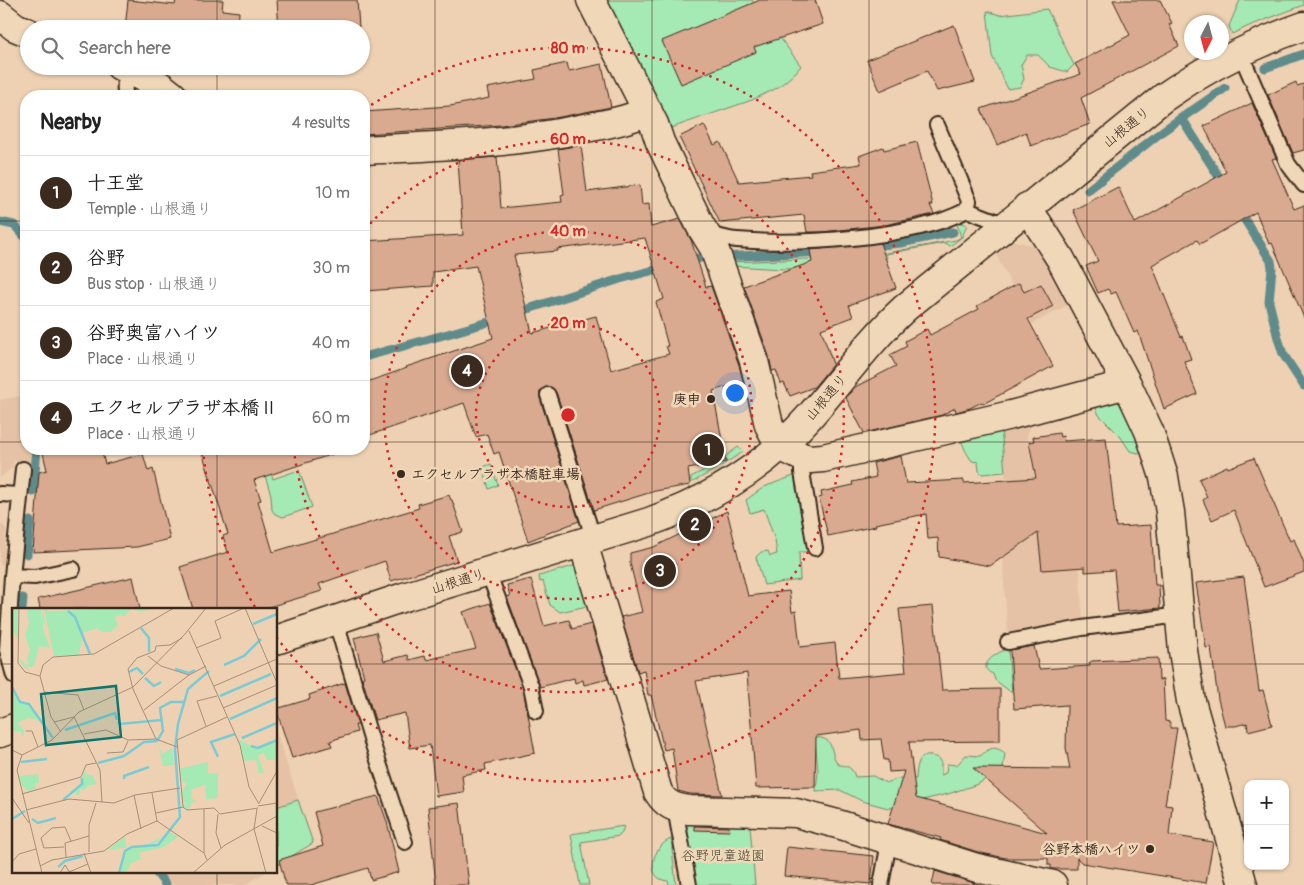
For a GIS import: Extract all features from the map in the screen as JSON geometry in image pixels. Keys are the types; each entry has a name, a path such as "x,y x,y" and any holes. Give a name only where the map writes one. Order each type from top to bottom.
{"street":[{"path":"591,0 648,111 660,142 713,249 754,361 769,425 791,452 810,459 823,458 1012,415 1127,384"},
{"path":"0,15 20,29"},
{"name":"山根通り","path":"278,639 663,517 706,498 791,452 808,418 889,323 915,299 1162,98 1195,75 1240,52 1272,37 1304,26"},
{"path":"138,75 165,90"},
{"path":"370,150 478,143 552,135 631,119 648,111"},
{"path":"1028,207 1060,258 1127,384 1149,431 1167,494 1179,615 1191,701 1243,885"},
{"path":"589,542 658,792 664,802 675,808 689,810 796,813 841,825 889,842 977,868 1053,885"},
{"path":"0,733 12,729"}],"lane":[{"path":"1240,52 1288,164 1304,185"},
{"path":"123,75 124,90"},
{"path":"937,125 969,201 967,210"},
{"path":"713,249 735,240 771,241 854,237 893,232 925,225 967,210 1006,225"},
{"path":"548,395 589,542"},
{"path":"791,452 802,472 816,548"},
{"path":"12,669 7,650 12,576 23,469"},
{"path":"0,494 20,495"},
{"path":"12,576 35,577 74,569"},
{"path":"488,572 531,686 536,711"},
{"path":"1008,642 1082,628 1179,615"},
{"path":"335,620 405,842"},
{"path":"675,808 689,885"},
{"path":"881,885 889,842"}],"shaded area":[{"path":"1013,241 1033,245 1047,264 1068,305 1032,324 996,255"},
{"path":"20,396 20,455 33,455 32,462 14,461 13,467 0,478 0,400"},
{"path":"1030,420 1027,438 1037,491 1076,513 1083,622 1008,635 1003,570 1007,493 1001,428"},
{"path":"0,522 6,529 4,565 0,565"},
{"path":"278,738 313,843 278,865"},
{"path":"160,872 265,872 245,885 170,885"}],"green space":[{"path":"602,0 752,0 801,66 777,88 752,100 668,129"},
{"path":"1240,0 1304,0 1304,5 1232,34 1229,26"},
{"path":"1047,9 1074,65 1067,72 1050,67 1038,55 1027,55 1021,65 1024,79 1020,87 1008,89 992,56 987,11 1000,15"},
{"path":"959,222 967,225 962,237 950,246 944,243 886,254 887,258 783,269 732,266 730,262 833,258 886,253 956,240 961,237 957,224"},
{"path":"1110,398 1121,404 1143,454 1130,451 1120,436 1099,415 1095,406"},
{"path":"1001,428 1005,472 982,474 979,471 978,462 972,461 968,455 960,436"},
{"path":"738,447 743,452 691,483 691,477 714,465"},
{"path":"266,457 273,479 299,470 312,507 283,517 275,514 272,510 271,495 260,459"},
{"path":"491,464 498,485 489,489 483,467"},
{"path":"796,475 809,552 799,552 800,580 764,585 756,557 761,552 768,551 770,556 777,554 775,540 764,509 750,513 746,500 764,487"},
{"path":"580,564 591,600 587,606 560,612 550,605 543,581 540,582 539,576"},
{"path":"1008,649 1012,693 995,680 993,674 986,667 994,656"},
{"path":"815,737 827,740 830,743 835,760 839,765 853,771 855,777 873,776 886,783 900,778 916,779 918,763 923,757 932,756 938,758 941,763 941,775 946,773 947,764 957,765 966,755 980,756 989,749 995,748 1005,753 1003,768 978,784 948,794 888,808 862,801 840,790 816,791 818,771"},
{"path":"298,800 313,843 278,865 278,806"},
{"name":"谷野児童遊園","path":"685,820 753,822 750,826 755,885 697,885"},
{"path":"624,826 619,836 581,842 589,885 580,885 571,834"},
{"path":"671,839 676,885 669,885 668,881 660,879 655,874 653,868 653,862 659,848"}],"building":[{"path":"128,0 175,5 176,0 223,0 222,10 239,12 239,20 126,20"},
{"path":"277,0 357,0 358,20 278,20"},
{"path":"760,0 815,0 823,24 754,47 756,52 681,84 662,41"},
{"path":"1113,0 1160,0 1172,23 1169,24 1179,46 1081,98 1090,124 1031,146 1026,132 997,145 981,109 1081,74 1075,64 1130,35"},
{"path":"954,25 975,82 937,91 927,71 880,91 867,60"},
{"path":"567,63 569,71 602,64 611,107 555,118 501,125 370,134 370,112 450,106 489,98 487,88 536,79 534,70"},
{"path":"1296,82 1297,86 1304,84 1304,150 1293,153 1268,95"},
{"path":"1252,103 1276,158 1272,159 1294,209 1304,205 1304,318 1272,243 1269,244 1256,212 1200,244 1197,240 1152,265 1181,337 1183,336 1191,359 1184,361 1197,394 1164,409 1138,331 1134,333 1116,292 1111,294 1108,289 1098,293 1086,266 1098,261 1073,210 1118,187 1135,223 1226,172 1204,126"},
{"path":"704,125 714,145 720,142 739,182 811,175 810,171 861,164 859,156 883,147 884,150 917,142 933,205 930,205 934,214 885,225 822,232 807,232 804,215 720,223 679,137"},
{"path":"581,145 587,192 640,185 642,205 649,204 651,227 680,219 691,240 706,287 711,286 743,381 713,391 726,462 688,469 690,485 655,491 594,510 556,392 550,387 542,389 540,398 579,521 528,541 499,452 494,454 487,434 476,437 464,403 370,435 370,381 493,338 476,266 433,272 433,286 370,291 370,241 463,235 458,160 497,157 501,208 562,202 561,195 564,194 558,149","holes":["645,238 664,299 656,302 669,354 611,370 596,316 532,333 514,255 558,251 557,249"]},
{"path":"880,243 896,288 849,305 853,317 821,329 833,364 814,387 790,396 784,383 781,384 776,370 772,371 769,356 744,286 812,262 810,250"},
{"path":"1019,283 1024,292 1041,284 1053,306 1028,319 1053,366 983,404 982,402 956,412 955,408 942,415 864,433 846,398 855,387 896,366 890,355 907,346 905,341 927,329 930,335 979,309 977,306"},
{"path":"1059,433 1060,437 1063,436 1064,441 1106,438 1116,527 1151,525 1155,585 1159,585 1160,608 1118,612 1114,570 1085,572 1085,567 1042,570 1038,533 990,566 939,557 938,538 928,539 926,514 828,536 819,498 822,497 821,492 853,485 852,482 876,477 873,463 901,456 906,483 964,480 964,483 1036,478 1029,442 1034,441 1033,437"},
{"path":"43,455 103,455 105,464 143,455 148,471 153,469 170,539 137,547 33,552 39,472 47,470"},
{"path":"203,455 330,455 254,480 261,500 258,501 273,552 419,508 418,504 449,495 463,532 449,536 457,561 391,581 385,561 319,584 322,591 265,608 193,608 180,567 228,552 223,536 228,534"},
{"path":"1254,458 1290,541 1294,539 1304,564 1304,572 1264,587 1234,510 1212,520 1203,500 1207,497 1199,479 1227,466 1228,468"},
{"path":"727,511 748,596 789,591 792,612 796,611 800,647 835,643 839,678 906,672 899,609 933,606 942,690 1000,689 1000,741 909,742 916,798 1047,833 973,768 1070,769 1066,748 1067,705 1014,709 1010,650 1034,646 1039,669 1090,666 1089,663 1092,661 1158,658 1159,680 1163,679 1165,721 1170,722 1170,728 1177,728 1165,805 1172,806 1169,835 1213,842 1206,883 1082,863 1077,858 1077,869 1053,869 1051,865 1048,865 1048,858 1006,858 981,853 940,840 941,838 888,824 904,771 889,772 888,760 884,760 881,739 862,740 861,730 816,736 815,787 756,788 747,673 696,681 722,795 690,794 678,791 672,748 664,750 651,695 648,695 644,670 638,672 621,617 642,612 630,563 630,553 654,547"},
{"path":"133,577 140,608 40,608 38,599"},
{"path":"1244,577 1259,691 1263,690 1272,725 1248,731 1247,723 1225,726 1218,699 1211,647 1206,648 1196,583"},
{"path":"531,579 544,626 569,620 572,629 591,624 608,679 584,685 583,680 575,683 574,678 540,687 507,597 510,596 507,585"},
{"path":"490,603 523,688 535,753 485,764 486,770 462,775 464,792 436,796 430,745 410,748 405,713 375,720 362,678 364,677 354,638 376,632 384,661 408,655 409,660 425,656 426,660 476,649 463,612"},
{"path":"345,683 358,725 355,725 357,732 330,741 332,746 292,758 278,715 278,708 310,699 309,695"},
{"path":"378,796 387,822 399,872 371,880 368,868 311,885 286,885 279,860 323,846 314,812"},
{"path":"459,803 469,885 436,885 428,807"},
{"path":"694,826 729,827 730,831 695,830"},
{"path":"787,847 874,856 871,884 784,876"},
{"path":"935,871 974,883 974,885 932,885"}],"waterway":[{"path":"1265,68 1304,54"},
{"path":"1088,190 1164,130 1225,88"},
{"path":"1181,117 1224,185"},
{"path":"1238,209 1271,261 1269,302 1278,338 1283,354 1304,386"},
{"path":"0,222 14,225 20,232"},
{"path":"870,246 901,243 953,232"},
{"path":"686,261 700,258 822,252"},
{"path":"516,313 620,279 666,267"},
{"path":"370,355 499,319"},
{"path":"33,492 36,455"},
{"path":"27,554 30,521"},
{"path":"22,608 23,598"},
{"path":"156,872 166,885"}],"place":[{"name":"エクセルプラザ本橋Ⅱ","path":"467,371"},
{"name":"庚申","path":"711,399"},
{"name":"十王堂","path":"708,450"},
{"name":"エクセルプラザ本橋駐車場","path":"401,474"},
{"name":"谷野","path":"695,525"},
{"name":"谷野奥富ハイツ","path":"660,571"},
{"name":"谷野本橋ハイツ","path":"1150,849"}]}
